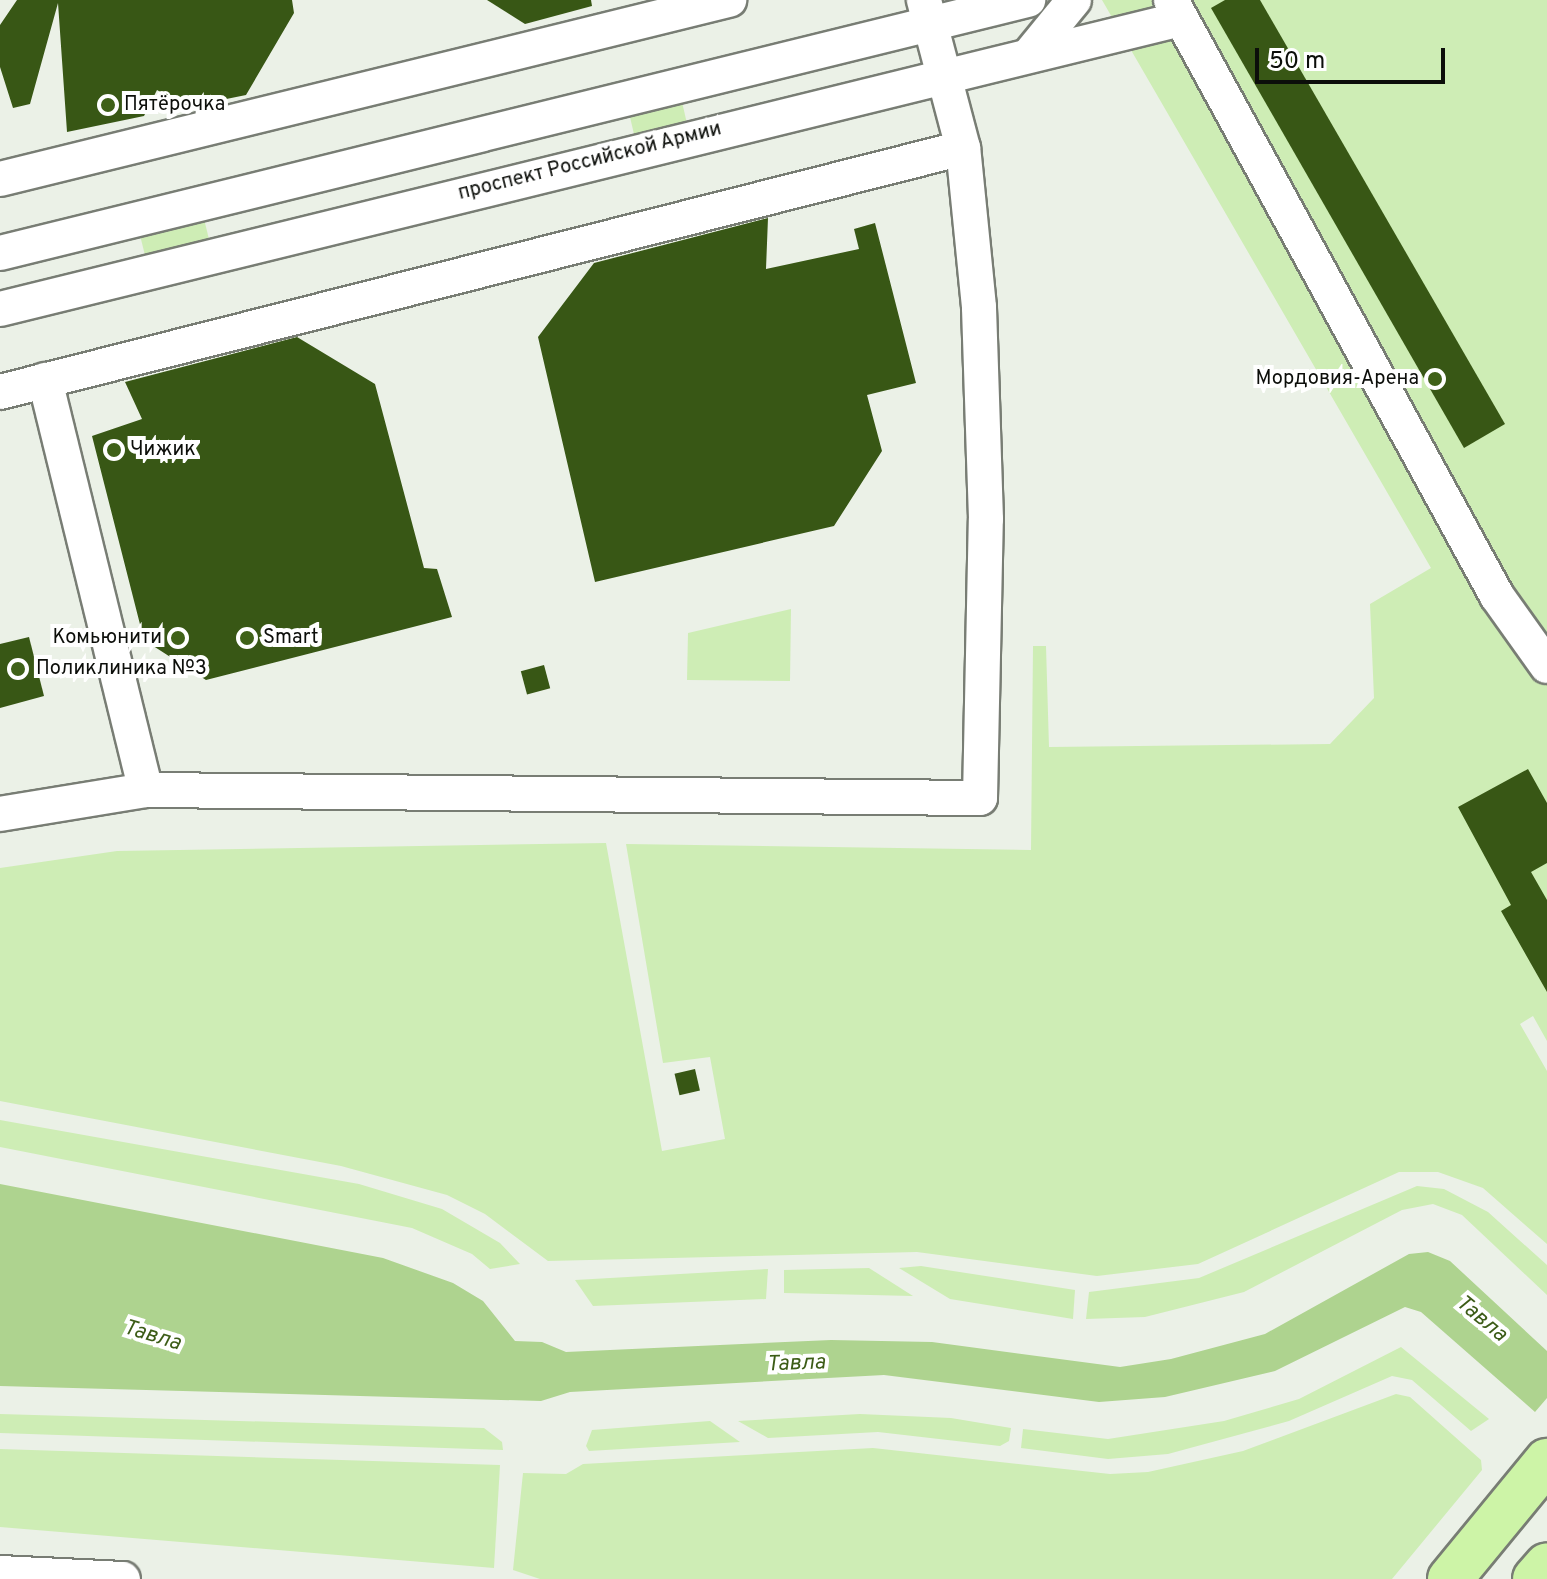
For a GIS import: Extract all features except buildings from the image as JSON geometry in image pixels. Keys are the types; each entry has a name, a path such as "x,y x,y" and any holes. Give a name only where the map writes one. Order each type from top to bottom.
{"main road":[{"path":"1450,1579 1534,1477"},
{"path":"1535,1579 1547,1565"}],"street":[{"path":"0,179 729,0"},
{"path":"0,253 928,12 981,11 1028,0"},
{"path":"981,11 1042,48 1068,2 1119,34"},
{"path":"1176,9 1497,596 1547,666"},
{"name":"проспект Российской Армии","path":"0,309 946,75 1042,48 1119,34 1176,9"},
{"path":"0,814 146,790 980,798 986,519 979,307 963,148 928,12"},
{"path":"0,392 963,148"},
{"path":"45,380 146,790"},
{"path":"0,1573 123,1579"}],"shaded area":[{"path":"1102,0 1547,0 1547,1041 1533,1016 1520,1024 1547,1071 1547,1244 1483,1188 1438,1172 1399,1172 1198,1264 1097,1276 917,1252 548,1261 485,1214 447,1195 341,1166 0,1101 0,868 117,851 606,843 662,1151 725,1139 710,1057 663,1063 626,844 1031,850 1033,646 1046,646 1049,747 1330,744 1374,698 1370,604 1431,568"},
{"path":"682,102 688,128 635,140 629,114"},
{"path":"203,215 210,243 146,259 139,231"},
{"path":"791,609 790,681 687,680 688,633"},
{"path":"0,1120 359,1184 442,1209 500,1243 520,1264 490,1269 472,1254 412,1228 0,1147"},
{"path":"1417,1186 1444,1189 1488,1212 1547,1265 1547,1295 1462,1215 1433,1204 1402,1210 1244,1292 1145,1317 1086,1319 1089,1292 1199,1278"},
{"path":"921,1266 1075,1290 1073,1319 950,1299 899,1268"},
{"path":"869,1268 913,1296 784,1293 784,1270"},
{"path":"768,1269 766,1299 593,1306 575,1280"},
{"path":"1401,1347 1489,1419 1471,1431 1412,1380 1392,1376 1289,1421 1168,1454 1108,1459 1021,1448 1023,1429 1108,1439 1224,1421 1299,1399"},
{"path":"1396,1394 1410,1397 1481,1460 1482,1470 1392,1579 540,1579 513,1570 523,1473 566,1474 583,1464 873,1448 1110,1474 1148,1472 1243,1451"},
{"path":"0,1414 484,1428 502,1442 503,1450 0,1433"},
{"path":"860,1414 951,1418 1011,1428 1009,1441 1000,1446 878,1432 768,1438 738,1421"},
{"path":"710,1421 740,1442 589,1451 586,1446 592,1430"},
{"path":"0,1449 500,1465 494,1568 0,1527"}],"water":[{"name":"Тавла","path":"0,1184 383,1258 453,1283 483,1301 515,1341 542,1342 566,1352 831,1340 932,1342 1120,1367 1171,1359 1265,1334 1409,1254 1428,1252 1450,1261 1547,1351 1547,1398 1535,1412 1421,1312 1405,1307 1275,1371 1165,1397 1099,1402 884,1375 570,1392 541,1401 0,1386"}],"place":[{"name":"Пятёрочка","path":"108,105"},
{"name":"Мордовия-Арена","path":"1435,379"},
{"name":"Чижик","path":"114,450"},
{"name":"Комьюнити","path":"178,638"},
{"name":"Smart","path":"247,638"},
{"name":"Поликлиника №3","path":"18,669"}]}
